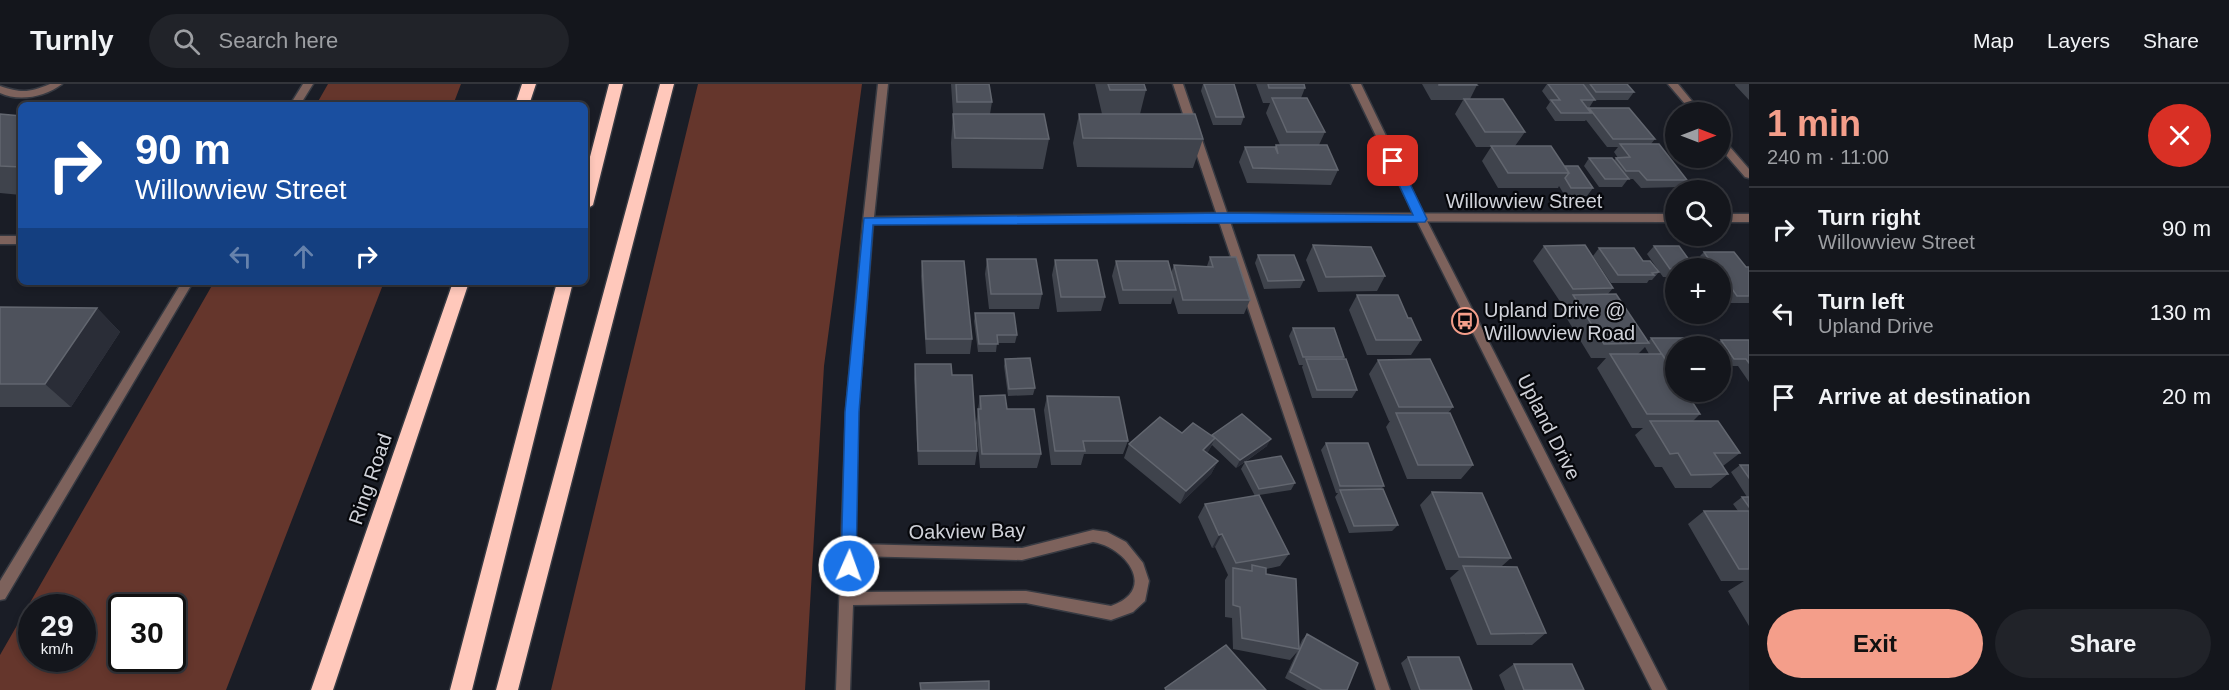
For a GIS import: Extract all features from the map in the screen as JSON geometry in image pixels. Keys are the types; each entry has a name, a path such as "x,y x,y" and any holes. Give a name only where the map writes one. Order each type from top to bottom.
{"highway":[{"path":"523,102 529,84"},
{"path":"588,193 616,84"},
{"path":"507,690 667,84"},
{"name":"Ring Road","path":"322,690 460,285"},
{"path":"461,690 564,285"}],"street":[{"path":"0,89 15,96 38,93 57,84"},
{"path":"297,102 308,84"},
{"path":"843,690 852,412 868,221 883,84"},
{"path":"1178,84 1383,690"},
{"name":"Upland Drive","path":"1356,84 1421,219 1660,690"},
{"path":"1673,84 1688,102"},
{"path":"1731,154 1749,175"},
{"name":"Willowview Street","path":"868,221 1223,217 1665,218"},
{"path":"1731,218 1749,218"},
{"path":"0,240 18,240"},
{"path":"0,594 186,285"},
{"name":"Oakview Bay","path":"847,599 1026,597 1111,613 1128,607 1140,596 1142,581 1138,567 1122,546 1107,538 1093,536 1022,554 849,550"}],"shaded area":[{"path":"328,84 461,84 454,102 318,102"},
{"path":"698,84 862,84 824,366 805,690 551,690"},
{"path":"212,285 383,285 226,690 0,690 0,655 18,624 18,672 96,672 96,594 35,594"}],"building":[{"path":"956,84 989,84 992,102 957,102"},
{"path":"1108,84 1144,84 1146,90 1110,90"},
{"path":"1204,84 1234,84 1244,117 1216,117"},
{"path":"1268,84 1304,84 1305,88 1269,88"},
{"path":"1476,84 1477,85 1439,85"},
{"path":"1548,84 1583,84 1595,100 1581,100 1591,113 1561,113 1551,100 1560,100"},
{"path":"1590,84 1627,84 1634,92 1596,92"},
{"path":"1272,98 1307,98 1325,132 1287,132"},
{"path":"1464,99 1503,99 1525,132 1485,132"},
{"path":"1589,108 1629,108 1655,139 1613,139"},
{"path":"0,114 18,116 18,167 0,166"},
{"path":"953,114 1044,114 1049,139 955,138"},
{"path":"1079,114 1195,114 1203,139 1083,138"},
{"path":"1620,144 1659,144 1665,152 1665,168 1678,168 1687,180 1647,180 1639,171 1626,171 1616,158 1630,157"},
{"path":"1276,145 1327,145 1338,170 1253,168 1245,147 1275,147 1278,154"},
{"path":"1491,146 1551,146 1569,173 1508,173"},
{"path":"1589,158 1612,158 1629,179 1605,179"},
{"path":"1565,166 1578,166 1593,188 1571,188 1565,178 1569,173"},
{"path":"1313,245 1371,247 1385,276 1326,277"},
{"path":"1585,245 1613,288 1573,289 1544,246"},
{"path":"1654,246 1679,246 1688,258 1665,258 1665,262"},
{"path":"1599,248 1634,248 1643,261 1650,261 1659,272 1652,273 1654,275 1618,275"},
{"path":"1704,252 1734,252 1746,267 1749,267 1749,296 1737,296 1731,287 1731,258 1708,258"},
{"path":"1258,255 1294,255 1304,280 1268,281"},
{"path":"1210,257 1236,257 1250,300 1183,300 1174,265 1213,267"},
{"path":"987,259 1036,259 1042,294 991,294"},
{"path":"1055,260 1097,260 1105,297 1061,297"},
{"path":"922,261 964,261 972,339 926,339"},
{"path":"1116,261 1168,261 1176,290 1123,290"},
{"path":"1616,294 1649,343 1604,344 1573,295"},
{"path":"1357,295 1398,295 1421,340 1376,340"},
{"path":"0,307 97,308 45,384 0,384"},
{"path":"975,313 1014,313 1017,335 997,335 998,344 979,344"},
{"path":"1293,328 1334,328 1344,357 1303,357"},
{"path":"1651,338 1665,338 1665,359"},
{"path":"1731,340 1749,340 1749,363 1746,359 1734,359 1731,355"},
{"path":"1610,354 1662,354 1665,358 1665,402 1692,402 1700,414 1647,414"},
{"path":"1030,358 1035,388 1009,389 1005,359"},
{"path":"1306,359 1346,359 1357,390 1317,390"},
{"path":"1430,359 1453,407 1399,407 1378,360"},
{"path":"915,364 951,364 952,375 972,375 977,451 918,451"},
{"path":"1005,395 1007,409 1034,409 1041,454 982,454 978,409 981,409 980,396"},
{"path":"1047,396 1119,397 1128,441 1083,441 1085,451 1055,451"},
{"path":"1396,413 1450,413 1473,465 1418,465"},
{"path":"1242,414 1271,439 1240,460 1212,435"},
{"path":"1160,417 1182,433 1193,423 1215,438 1203,450 1218,461 1186,491 1129,444"},
{"path":"1650,421 1718,421 1740,453 1714,453 1728,474 1691,475 1678,453 1670,454"},
{"path":"1326,443 1368,443 1384,486 1340,486"},
{"path":"1281,456 1295,483 1259,489 1245,462"},
{"path":"1740,465 1749,465 1749,478"},
{"path":"1383,489 1398,525 1354,526 1340,490"},
{"path":"1432,492 1482,493 1511,558 1459,557"},
{"path":"1259,495 1289,554 1236,563 1222,534 1219,535 1205,504"},
{"path":"1742,497 1749,497 1749,507"},
{"path":"1704,511 1749,511 1749,569 1739,569"},
{"path":"1252,565 1266,568 1266,574 1296,579 1299,649 1242,638 1240,607 1233,605 1233,568 1252,571"},
{"path":"1463,566 1517,567 1546,633 1491,634"},
{"path":"1307,634 1358,663 1347,690 1322,690 1290,672"},
{"path":"1226,645 1266,690 1166,690 1165,688"},
{"path":"1408,657 1459,657 1472,690 1420,690"},
{"path":"1514,664 1572,664 1584,690 1524,690"},
{"path":"989,681 989,690 921,690 920,683"}],"place":[{"name":"Upland Drive @ Willowview Road","path":"1465,321"}],"route":[{"path":"849,566 852,412 868,221 1223,217 1421,219 1393,161"}]}
